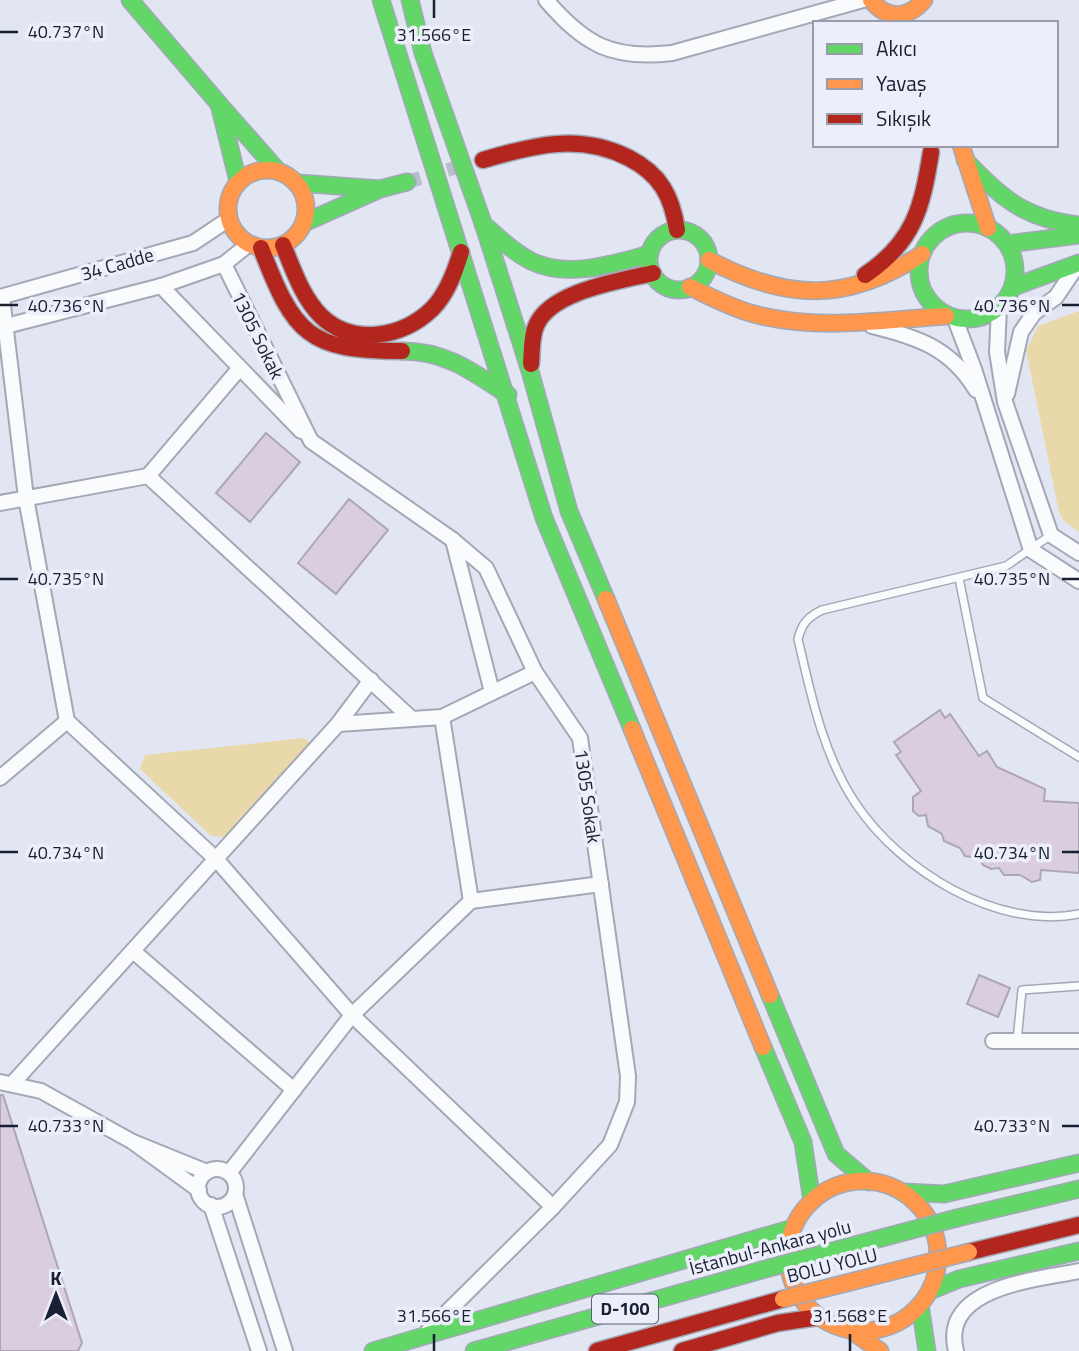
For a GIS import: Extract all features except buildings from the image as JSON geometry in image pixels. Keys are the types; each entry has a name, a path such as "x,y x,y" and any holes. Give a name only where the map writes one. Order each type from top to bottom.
{"main road":[{"path":"130,0 278,171 298,183 380,190"},
{"path":"381,0 508,395 544,518 803,1142 810,1169 812,1201"},
{"path":"410,0 423,53 483,223 530,371 569,511 836,1154 869,1182 902,1192 944,1194 1079,1163"},
{"path":"871,0 893,19 911,13 923,1"},
{"path":"923,1 928,21"},
{"path":"219,104 238,181"},
{"path":"482,160 548,142 598,143 651,171 674,202 677,230"},
{"path":"930,149 936,177 935,235"},
{"path":"844,290 885,263 912,229 923,207 930,149"},
{"path":"963,153 988,228"},
{"path":"963,153 1021,212 1056,224 1079,225"},
{"path":"278,171 257,170 238,181 227,206 229,219 233,230 255,246 282,303 306,333 343,349 417,351 446,356 508,395"},
{"path":"304,223 380,190 407,182"},
{"path":"255,246 283,245 299,232 304,223 306,202 298,183"},
{"path":"483,223 521,254 534,262 550,265 580,269 650,254"},
{"path":"690,287 758,316 778,319 978,319 999,308 1013,287 1016,271 1007,244 988,228 961,223 935,235 922,254 890,276 844,290 813,292 765,286 733,274 709,260"},
{"path":"677,230 696,235 703,242 709,260 703,278 690,287 677,290 667,287 653,274 650,254 660,238 677,230"},
{"path":"1007,244 1079,235"},
{"path":"283,245 304,292 321,317 345,332 376,336 407,327 433,308 453,275 461,252"},
{"path":"922,254 919,280 924,295 933,307 951,317"},
{"path":"1013,287 1079,263"},
{"path":"530,371 537,324 549,307 580,293 653,274"},
{"path":"869,1182 835,1186 812,1201 793,1228 788,1247 791,1277 805,1303 819,1317 852,1331 880,1351"},
{"name":"İstanbul-Ankara yolu","path":"474,1351 957,1217 1079,1189"},
{"path":"852,1331 889,1327 920,1305 930,1291 936,1273 935,1236 917,1204 902,1192"},
{"name":"BOLU YOLU","path":"597,1351 783,1298 1079,1225"},
{"path":"373,1351 793,1228"},
{"path":"930,1291 959,1279 1079,1251"},
{"path":"920,1305 928,1351"},
{"path":"682,1351 778,1323 819,1317"}],"street":[{"path":"546,0 565,23 590,43 620,54 645,56 672,53 863,0"},
{"name":"34 Cadde","path":"1,297 192,243 229,219"},
{"path":"6,326 161,286 224,264 255,246"},
{"path":"1005,402 1021,332 1034,313 1056,297 1079,263"},
{"name":"1305 Sokak","path":"224,264 311,440 453,540 486,568 535,672 580,738 628,1076 627,1102 610,1145 553,1208 422,1336"},
{"path":"161,286 311,440"},
{"path":"1,297 26,498 67,721 216,859 352,1015 553,1208"},
{"path":"999,308 997,352 1005,402 1051,536 1079,553"},
{"path":"951,317 985,406 1031,550 1079,581"},
{"path":"847,320 906,334 936,346 967,375 985,406"},
{"path":"0,503 148,476 239,369"},
{"path":"148,476 412,719"},
{"path":"453,540 492,692"},
{"path":"338,724 442,717 535,672"},
{"path":"6,1083 133,951 338,724 371,680"},
{"path":"442,717 471,901"},
{"path":"0,778 8,765 67,721"},
{"path":"229,1173 352,1015 471,901 601,884"},
{"path":"133,951 294,1090"},
{"path":"993,1041 1079,1041"},
{"path":"6,1083 41,1091 133,1142 207,1172"},
{"path":"133,1142 199,1190"},
{"path":"235,1194 228,1204 211,1205 202,1199 200,1180 207,1172 218,1169 229,1173 236,1182 235,1194 285,1351"},
{"path":"211,1205 259,1351"},
{"path":"956,1351 956,1320 964,1307 985,1293 1079,1271"},
{"path":"247,1351 252,1332"}],"lane":[{"path":"1051,536 1006,566 822,610 809,616 798,639 815,710 834,764 856,805 882,836 959,895 991,908 1029,917 1062,918 1079,914"},
{"path":"959,578 984,698 1079,757"},
{"path":"1017,1041 1022,990 1079,986"}],"shaded area":[{"path":"1079,311 1079,532 1063,520 1059,512 1026,350 1038,326"},
{"path":"304,738 311,744 224,837 211,836 140,769 145,755"}],"tunnel":[{"path":"407,182 468,164"}],"traffic: fast":[{"path":"130,0 219,104"},
{"path":"381,0 544,518 632,729"},
{"path":"410,0 423,53 483,223 530,371 569,511 606,599"},
{"path":"238,181 219,104 278,171"},
{"path":"965,160 1003,196 1029,212 1043,218 1079,225"},
{"path":"380,189 407,182"},
{"path":"298,183 380,189 304,223"},
{"path":"958,223 976,223 994,231 1007,244 1015,262 1015,271 1012,290 994,311 976,319 958,319 940,311 927,298 919,280 919,262 927,244 940,231 958,223"},
{"path":"483,224 531,261 560,269 590,268 650,254"},
{"path":"679,230 700,239 709,260 700,281 679,290 658,281 649,260 658,239 679,230"},
{"path":"1007,244 1079,235"},
{"path":"1013,287 1079,263"},
{"path":"402,351 446,359 471,371 508,395"},
{"path":"770,995 836,1154 869,1182"},
{"path":"763,1047 803,1142 812,1201"},
{"path":"902,1192 944,1194 1079,1163"},
{"path":"957,1218 1079,1189"},
{"path":"776,1266 957,1218"},
{"path":"373,1351 793,1228"},
{"path":"930,1291 959,1279 1079,1251"},
{"path":"474,1351 776,1266"},
{"path":"920,1305 927,1351"}],"traffic: slow":[{"path":"871,0 884,11 898,15 911,11 924,0"},
{"path":"962,147 988,228"},
{"path":"259,170 275,170 289,176 300,187 306,201 306,209 306,217 300,231 289,242 275,248 259,248 245,242 234,231 228,217 228,201 234,187 245,176 259,170"},
{"path":"709,260 737,274 765,283 817,291 868,281 895,270 922,254"},
{"path":"690,287 746,312 801,322 850,323 946,316"},
{"path":"606,599 770,995"},
{"path":"632,729 763,1047"},
{"path":"863,1181 892,1187 916,1203 932,1227 938,1256 932,1285 916,1309 892,1325 863,1331 834,1325 810,1309 794,1285 788,1256 794,1227 810,1203 834,1187 863,1181"},
{"path":"783,1299 969,1252"},
{"path":"852,1331 880,1351"}],"traffic: jam":[{"path":"483,160 557,144 611,150 640,164 663,187 672,207 677,230"},
{"path":"865,275 895,250 913,222 924,190 931,152"},
{"path":"283,245 308,300 321,316 333,326 362,335 377,335 406,327 432,309 446,290 461,252"},
{"path":"261,248 284,300 295,318 309,332 325,341 345,347 402,351"},
{"path":"531,364 532,340 536,326 544,314 556,304 587,289 653,273"},
{"path":"969,1252 1079,1225"},
{"path":"597,1351 783,1299"},
{"path":"682,1351 778,1323 819,1317"}]}
